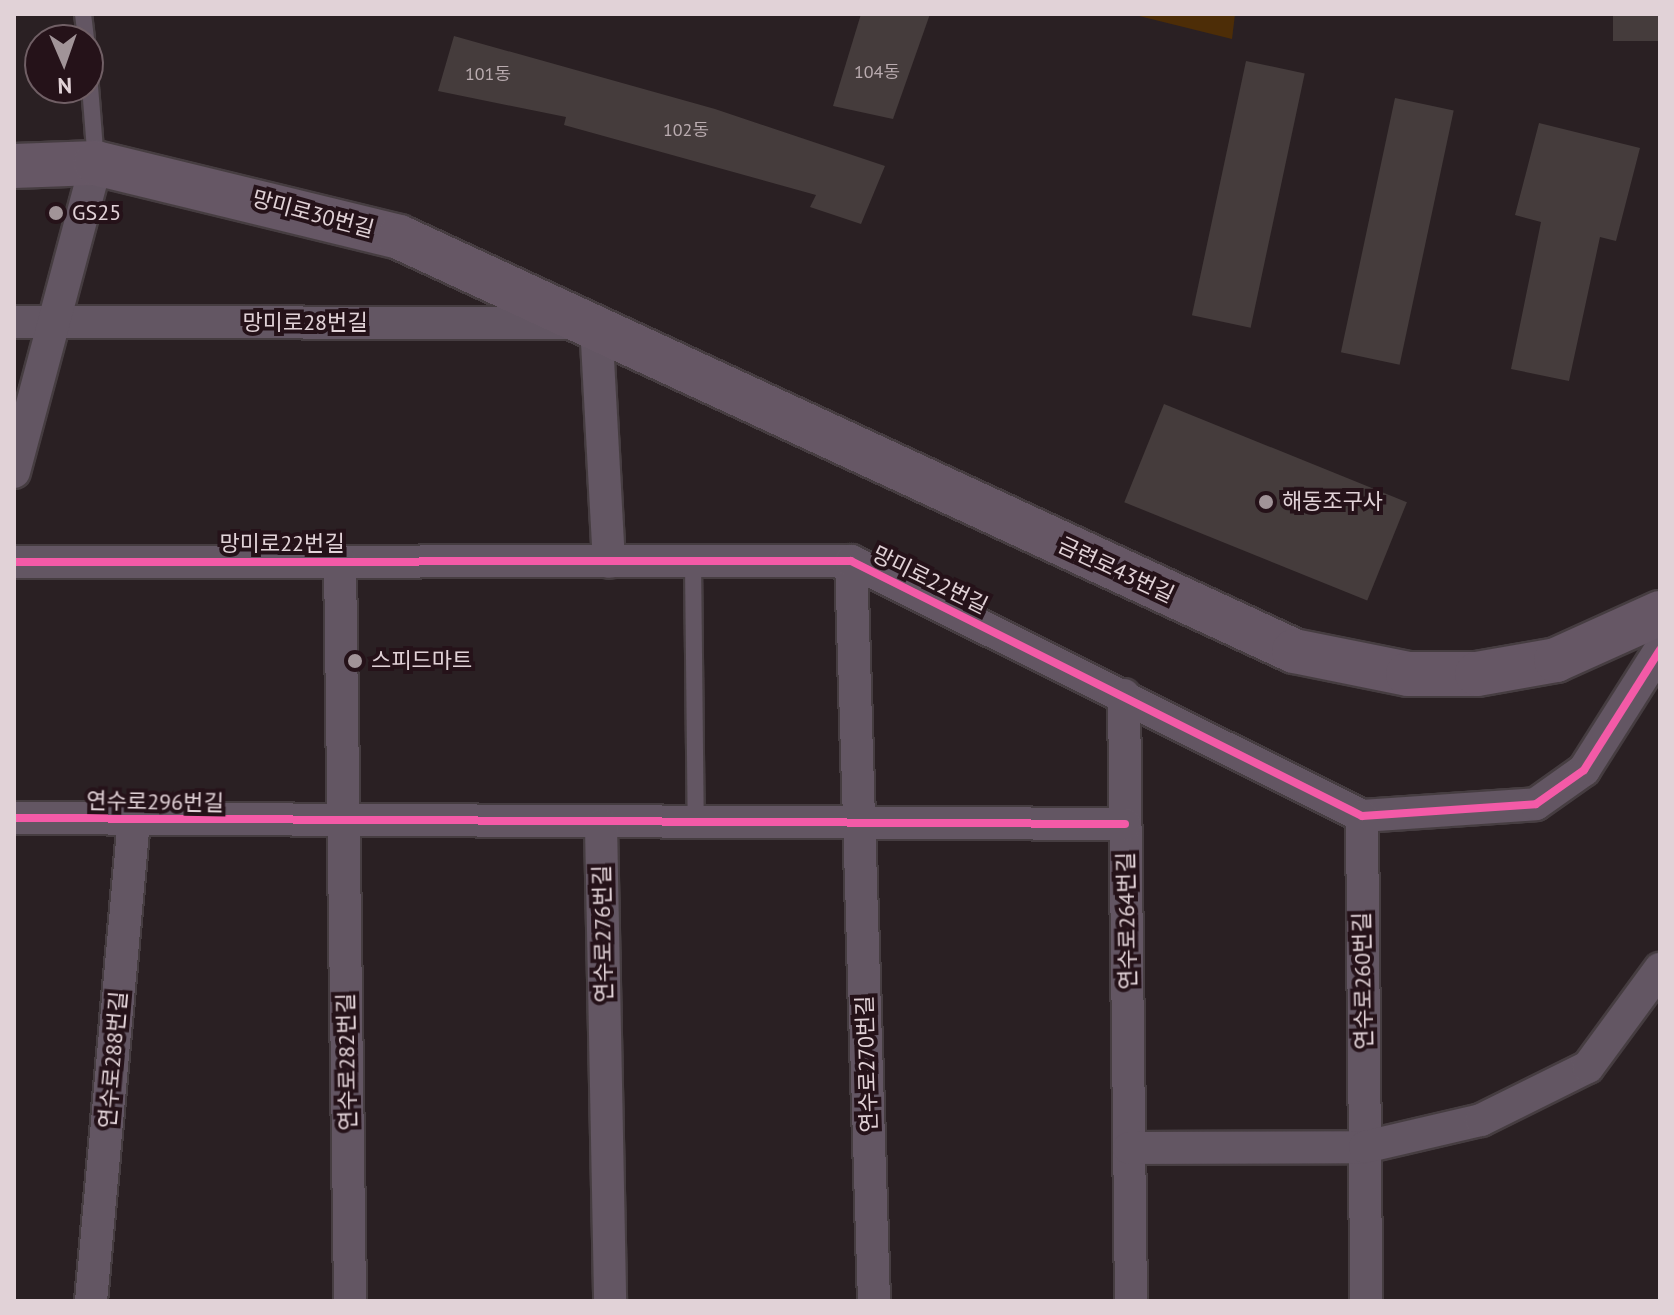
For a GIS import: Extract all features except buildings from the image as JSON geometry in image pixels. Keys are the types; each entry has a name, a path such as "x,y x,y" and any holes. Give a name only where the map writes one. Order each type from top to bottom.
{"street":[{"name":"망미로30번길","path":"14,166 96,163 399,237 596,323"},
{"path":"14,472 96,163"},
{"name":"망미로28번길","path":"14,322 596,323"},
{"path":"596,323 609,562"},
{"name":"금련로43번길","path":"596,323 1294,651 1408,674 1477,674 1556,660 1660,613"},
{"name":"망미로22번길","path":"14,562 851,561 1362,816"},
{"name":"연수로270번길","path":"851,561 874,1301"},
{"name":"연수로282번길","path":"340,562 350,1301"},
{"path":"1362,816 1536,804 1584,770 1660,650"},
{"name":"연수로264번길","path":"1124,695 1131,1301"},
{"name":"연수로260번길","path":"1362,816 1366,1301"},
{"name":"연수로296번길","path":"14,818 344,823"},
{"name":"연수로288번길","path":"91,1301 134,820"},
{"path":"344,823 859,827 1125,824"},
{"name":"연수로276번길","path":"601,825 610,1301"},
{"path":"1129,1148 1365,1147 1481,1120 1588,1067 1660,969"}],"lane":[{"path":"91,104 96,163"},
{"path":"693,561 696,826"}],"shaded area":[{"path":"1131,14 1235,14 1232,39"}],"cycle path":[{"path":"14,562 851,561 1362,816 1536,804 1584,770 1660,650"},
{"path":"14,818 1125,824"}],"place":[{"name":"GS25","path":"56,213"},
{"name":"해동조구사","path":"1266,502"},
{"name":"스피드마트","path":"355,661"}]}
